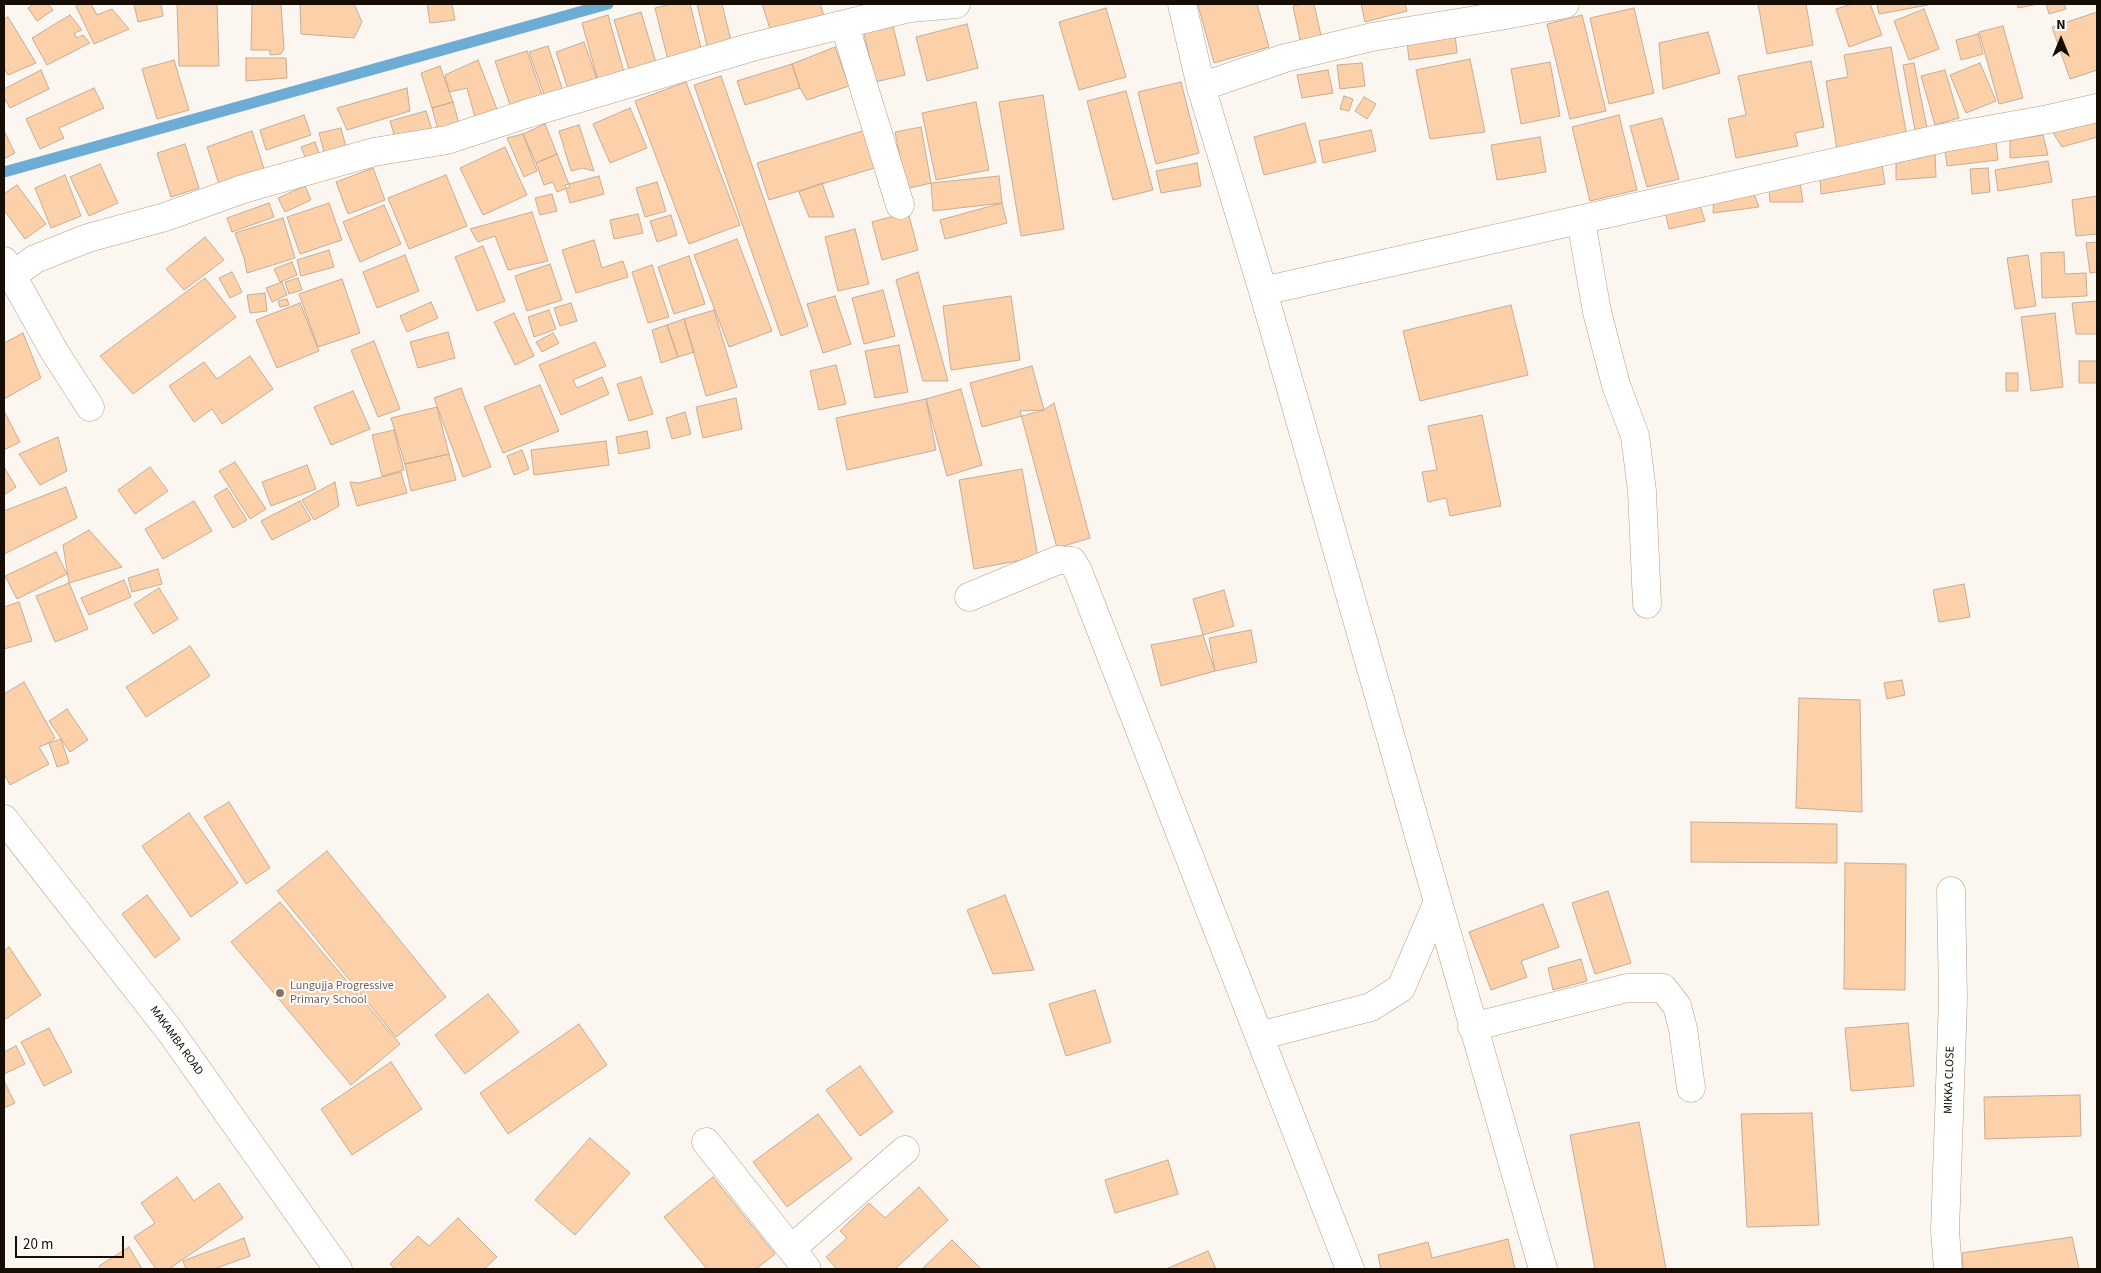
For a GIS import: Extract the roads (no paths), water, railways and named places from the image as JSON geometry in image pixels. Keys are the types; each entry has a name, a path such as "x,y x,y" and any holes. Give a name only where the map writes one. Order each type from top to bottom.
{"street":[{"path":"90,407 54,351 8,268 88,238 165,217 242,189 374,152 447,140 526,114 752,48 910,8 956,4"},
{"path":"1182,4 1201,87 1263,292 1542,1269"},
{"path":"1201,87 1285,58 1372,37 1565,4"},
{"path":"845,26 900,205"},
{"path":"1263,292 1943,138 2049,119 2097,108"},
{"path":"1581,221 1597,312 1616,385 1635,436 1642,491 1647,604"},
{"path":"969,597 1058,560 1072,561 1078,571 1350,1269"},
{"name":"MAKAMBA ROAD","path":"4,819 170,1031 338,1269"},
{"name":"MIKKA CLOSE","path":"1948,1269 1945,1230 1953,999 1951,890"},
{"path":"1259,1036 1371,1007 1401,988 1437,904"},
{"path":"1472,1027 1627,988 1663,988 1677,1006 1683,1030 1691,1088"},
{"path":"706,1142 799,1259 905,1150"}],"waterway":[{"path":"4,172 608,4"}],"place":[{"name":"Lungujja Progressive Primary School","path":"280,993"}]}
